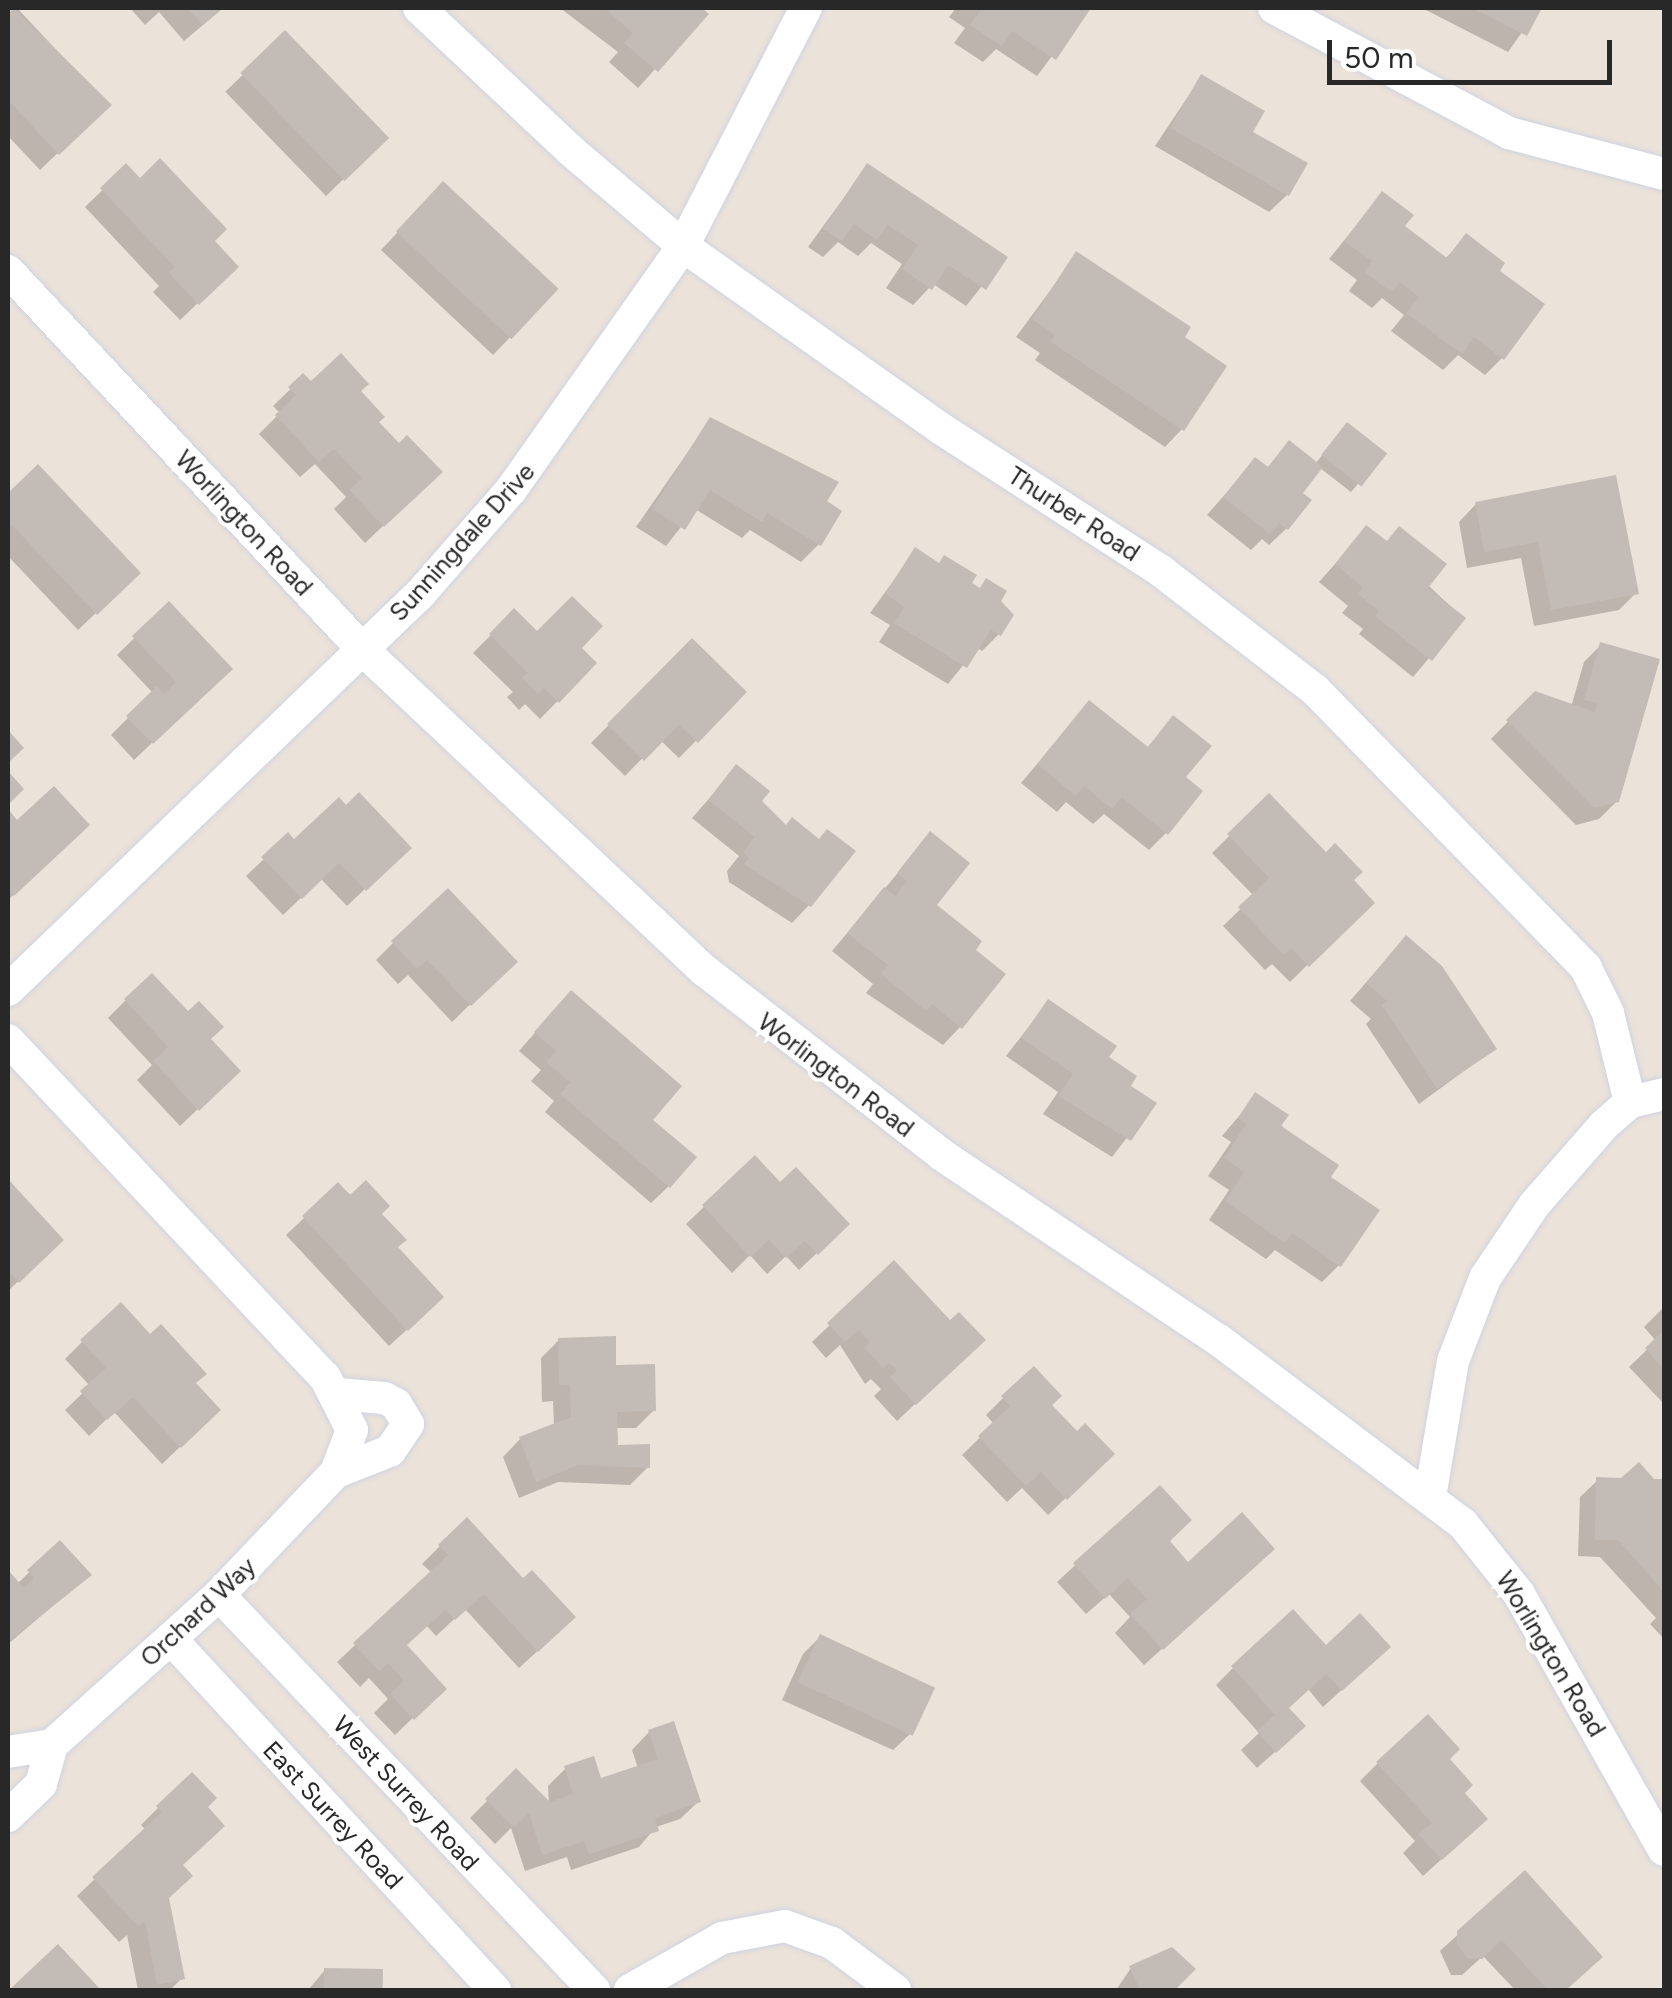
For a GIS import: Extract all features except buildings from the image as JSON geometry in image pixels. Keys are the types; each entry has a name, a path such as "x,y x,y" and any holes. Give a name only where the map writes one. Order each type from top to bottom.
{"street":[{"name":"Thurber Road","path":"419,8 570,150 683,246 940,428 1161,571 1315,690 1452,824 1586,968 1608,1013 1630,1102"},
{"name":"Sunningdale Drive","path":"8,990 363,650 512,490 683,246 806,8"},
{"path":"1274,8 1509,132 1664,174"},
{"name":"Worlington Road","path":"8,270 363,650 499,784 775,1030 942,1155 1220,1340 1463,1524 1519,1594 1664,1850"},
{"path":"8,1040 338,1394"},
{"path":"1430,1497 1453,1360 1485,1278 1580,1150 1630,1102 1664,1094"},
{"name":"Orchard Way","path":"8,1816 41,1784 52,1745 219,1594 336,1472 352,1430 338,1394 384,1398 405,1413 408,1424 390,1452 336,1472"},
{"name":"West Surrey Road","path":"219,1594 594,1990"},
{"name":"East Surrey Road","path":"171,1639 495,1990"},
{"path":"8,1752 52,1745"},
{"path":"630,1990 722,1938 785,1926 832,1943 895,1990"}]}
